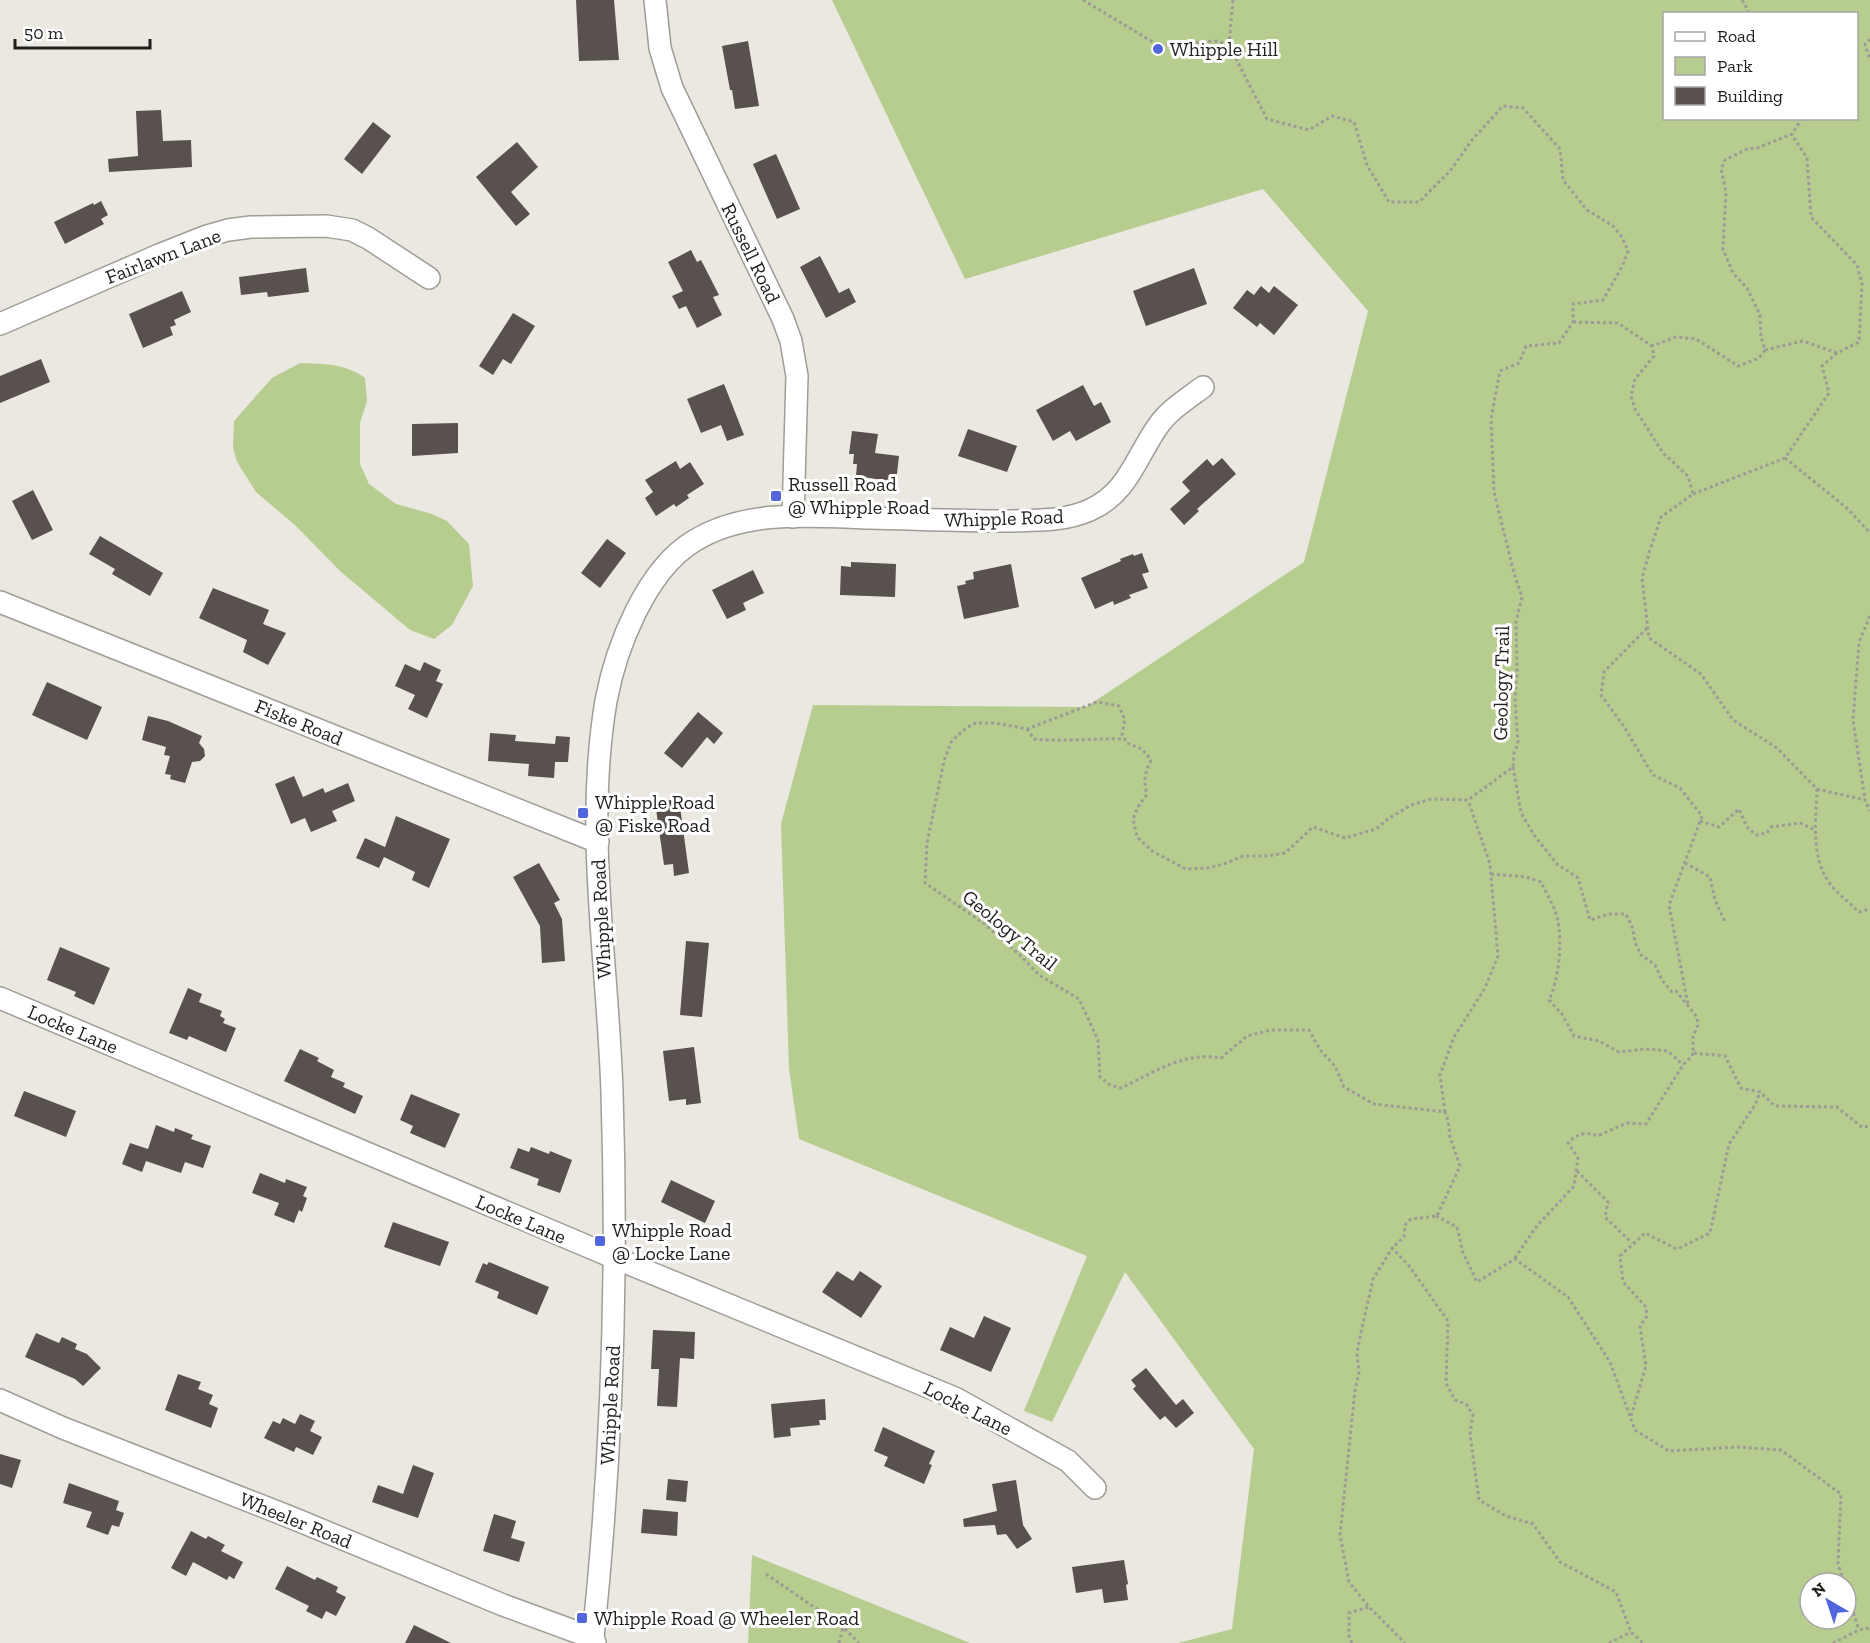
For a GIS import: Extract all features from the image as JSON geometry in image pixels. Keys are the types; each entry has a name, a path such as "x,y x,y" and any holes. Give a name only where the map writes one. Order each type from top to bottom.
{"street":[{"name":"Russell Road","path":"655,0 660,48 672,88 783,319 791,341 797,376 793,517"},
{"name":"Fairlawn Lane","path":"0,324 207,236 251,227 326,226 352,231 368,238 429,278"},
{"name":"Whipple Road","path":"594,1640 604,1537 615,1258 612,1087 599,907 597,775 606,700 620,650 630,626 650,587 676,555 702,537 754,520 793,517 988,521 1057,519 1098,506 1115,493 1127,479 1161,421 1203,387"},
{"name":"Fiske Road","path":"0,602 598,842"},
{"name":"Locke Lane","path":"0,998 615,1258 955,1398 1068,1461 1095,1488"},
{"name":"Wheeler Road","path":"0,1400 63,1428 594,1640"}],"path":[{"path":"1083,0 1158,45 1216,40 1229,45 1233,0"},
{"path":"1870,39 1864,44 1870,60"},
{"name":"Geology Trail","path":"1229,45 1267,119 1308,130 1332,116 1354,122 1367,165 1389,202 1419,202 1450,171 1472,140 1503,106 1523,108 1560,149 1563,180 1587,210 1613,226 1622,237 1628,251 1623,265 1603,300 1573,304 1573,322 1559,343 1526,346 1520,363 1500,371 1491,419 1494,492 1522,597 1516,622 1515,700 1518,744 1514,753 1513,767 1468,800"},
{"path":"1765,350 1761,337 1760,315 1747,288 1733,273 1723,249 1726,192 1721,170 1725,160 1747,148 1757,148 1792,134 1801,120"},
{"path":"1792,134 1807,158 1811,218 1857,265 1862,284 1859,342 1838,353 1822,366 1829,393 1785,458 1693,494 1661,517 1642,578 1647,628 1649,638 1701,675 1733,720 1777,748 1817,789 1865,800"},
{"path":"1573,322 1618,323 1652,346 1654,356 1635,379 1631,396 1635,409 1663,453 1688,476 1693,494"},
{"path":"1652,346 1676,337 1696,339 1738,366 1759,357 1765,350 1803,341 1838,353"},
{"path":"1785,458 1848,509 1870,533"},
{"path":"1870,616 1859,642 1853,720 1865,800 1870,811"},
{"path":"1647,628 1604,672 1601,695 1623,725 1653,775 1680,788 1702,816 1669,905 1688,1007"},
{"path":"1125,739 1084,738 1055,741 1034,739 1027,729 1097,702 1119,706 1125,720 1122,734 1125,739 1127,743 1143,749 1151,760 1143,782 1147,794 1133,819 1137,837 1152,851 1186,869 1208,868 1243,856 1285,853 1313,826 1345,838 1376,830 1388,819 1411,805 1431,799 1468,800 1490,864 1498,956 1485,988 1454,1038 1440,1075 1449,1137 1460,1166 1437,1216"},
{"name":"Geology Trail","path":"1027,729 995,723 976,723 966,728 951,742 944,761 927,843 925,883 982,922 1040,975 1079,999 1098,1040 1100,1077 1110,1086 1121,1088 1185,1058 1208,1055 1221,1058 1247,1036 1271,1030 1309,1030 1321,1051 1335,1066 1344,1087 1374,1104 1445,1112"},
{"path":"1405,1643 1369,1607 1349,1582 1340,1535 1354,1398 1359,1373 1357,1353 1373,1279 1392,1248 1404,1237 1405,1225 1412,1219 1437,1216 1457,1227 1463,1253 1477,1282 1515,1259 1536,1227 1574,1186 1578,1158 1568,1143 1574,1136 1591,1133 1597,1136 1627,1123 1646,1124 1683,1065 1692,1056 1693,1036 1698,1024 1696,1017 1676,991 1672,992 1662,980 1656,965 1641,955 1626,914 1609,914 1590,920 1578,878 1557,864 1534,835 1521,813 1513,767"},
{"path":"1817,789 1815,830 1818,861 1831,885 1859,912 1870,909"},
{"path":"1700,821 1719,827 1739,809 1747,827 1756,835 1767,833 1771,827 1800,823 1815,830"},
{"path":"1685,863 1710,877 1715,900 1725,922"},
{"path":"1491,874 1541,882 1557,917 1560,956 1555,988 1549,1000 1562,1014 1574,1036 1599,1041 1619,1052 1647,1049 1668,1051 1683,1065"},
{"path":"1693,1053 1725,1056 1741,1088 1760,1092 1775,1106 1837,1107 1862,1127 1870,1126"},
{"path":"1631,1417 1646,1365 1641,1326 1647,1316 1646,1306 1623,1282 1620,1256 1645,1233 1677,1249 1710,1233 1730,1144 1755,1105 1760,1092"},
{"path":"1577,1171 1608,1202 1605,1217 1633,1243"},
{"path":"1392,1248 1410,1267 1448,1321 1446,1383 1455,1400 1466,1404 1473,1415 1470,1434 1479,1500 1506,1516 1533,1524 1560,1562 1616,1592 1631,1632 1643,1643"},
{"path":"1515,1259 1568,1297 1610,1362 1635,1430 1669,1451 1738,1447 1780,1450 1841,1494 1838,1564 1840,1571"},
{"path":"766,1574 843,1627 859,1643"},
{"path":"1352,1643 1349,1638 1349,1613 1369,1607"},
{"path":"839,1643 843,1627"},
{"path":"1833,1643 1859,1630 1870,1628"},
{"path":"1609,1643 1631,1632"}],"green space":[{"name":"Whipple Hill","path":"832,0 1870,0 1870,1643 1178,1643 1232,1629 1254,1449 1125,1272 1052,1422 1024,1411 1087,1256 799,1139 789,1069 781,824 813,705 1086,707 1304,562 1368,311 1263,189 965,279"},
{"path":"300,363 342,367 365,378 367,401 360,423 360,464 369,484 396,504 432,514 447,521 469,544 473,586 452,625 434,639 410,630 340,571 296,526 256,492 237,462 233,447 234,421 272,378"},
{"path":"752,1555 970,1643 748,1643"}],"building":[{"path":"576,0 614,0 619,60 579,61"},
{"path":"748,41 759,106 735,109 722,46"},
{"path":"161,110 163,141 191,140 192,167 109,172 108,159 138,156 136,111"},
{"path":"373,122 391,136 362,174 344,159"},
{"path":"517,142 538,167 511,192 530,214 516,226 476,177"},
{"path":"776,154 800,209 777,219 753,164"},
{"path":"101,201 108,215 101,219 104,224 65,244 54,222"},
{"path":"691,250 697,262 701,260 719,295 713,297 722,315 697,328 686,306 679,309 672,296 683,291 668,262"},
{"path":"820,256 839,293 849,288 856,302 826,318 800,267"},
{"path":"306,268 309,292 268,297 267,292 241,295 239,277"},
{"path":"1194,268 1207,304 1146,326 1133,291"},
{"path":"1261,286 1269,293 1274,286 1298,305 1274,335 1260,323 1257,327 1233,308 1247,290 1254,295"},
{"path":"182,291 191,312 174,320 176,325 170,327 173,335 143,348 129,314"},
{"path":"513,313 535,326 511,364 503,359 493,375 479,366"},
{"path":"41,359 50,382 0,403 0,376"},
{"path":"724,384 744,435 727,441 721,425 701,433 687,399"},
{"path":"1083,385 1094,406 1101,402 1111,422 1076,441 1070,431 1053,441 1036,410"},
{"path":"458,423 458,453 412,456 412,424"},
{"path":"968,429 1017,446 1007,472 958,456"},
{"path":"852,431 878,434 875,453 899,456 896,482 856,476 857,464 853,464 854,454 849,454"},
{"path":"1222,458 1236,474 1197,509 1199,511 1184,525 1170,509 1190,491 1182,482 1207,459 1213,466"},
{"path":"676,461 680,469 690,462 704,484 687,495 689,498 676,507 674,504 656,516 645,498 653,492 645,480"},
{"path":"33,490 53,530 32,540 12,501"},
{"path":"100,536 163,573 150,596 112,574 115,569 89,554"},
{"path":"607,539 626,553 600,588 581,573"},
{"path":"1142,553 1149,572 1142,574 1148,588 1129,595 1131,598 1114,605 1113,601 1095,609 1081,578 1121,561 1120,559"},
{"path":"851,562 896,564 895,597 840,595 841,566 851,567"},
{"path":"1011,564 1019,607 964,619 957,586 974,579 973,572"},
{"path":"753,570 764,593 743,603 746,610 727,619 712,590"},
{"path":"213,588 269,610 263,624 286,633 268,665 243,652 247,640 199,618"},
{"path":"424,662 441,670 436,681 443,684 427,718 408,709 415,695 395,686 405,664 420,671"},
{"path":"47,682 102,707 87,740 32,715"},
{"path":"698,712 723,733 714,744 707,737 682,768 664,753"},
{"path":"148,716 168,721 202,736 199,743 204,749 205,756 200,761 192,762 185,783 170,779 171,775 165,774 170,756 164,755 166,747 142,740"},
{"path":"490,733 516,735 515,741 555,744 556,736 570,737 568,762 555,762 554,778 528,776 529,764 488,761"},
{"path":"294,776 303,797 323,788 325,793 348,783 355,801 332,811 337,821 311,832 305,818 291,824 275,784"},
{"path":"679,799 689,873 674,876 673,864 664,865 655,802"},
{"path":"396,816 450,839 429,888 412,880 415,872 384,857 379,868 356,858 365,838 385,847"},
{"path":"539,863 560,900 554,903 562,919 565,961 542,963 540,926 513,877"},
{"path":"686,941 709,943 702,1017 680,1015"},
{"path":"60,947 110,968 94,1005 74,996 76,992 47,980"},
{"path":"188,988 202,994 199,1002 222,1011 220,1016 225,1019 223,1023 236,1028 226,1052 189,1036 187,1040 169,1033"},
{"path":"694,1047 701,1103 686,1105 686,1099 669,1101 663,1051"},
{"path":"300,1049 319,1058 317,1061 334,1070 331,1077 345,1083 343,1087 363,1096 355,1114 284,1081"},
{"path":"24,1091 76,1111 66,1137 14,1116"},
{"path":"411,1094 460,1114 445,1148 410,1133 413,1126 400,1120"},
{"path":"156,1125 174,1132 175,1128 193,1135 191,1139 211,1146 203,1168 185,1162 181,1173 146,1161 142,1172 122,1164 130,1143 148,1149"},
{"path":"531,1147 549,1154 550,1151 572,1160 560,1193 537,1185 539,1179 510,1168 518,1148 529,1152"},
{"path":"260,1173 285,1183 286,1179 307,1187 303,1196 307,1198 302,1212 299,1210 294,1223 274,1215 279,1203 252,1193"},
{"path":"671,1180 715,1201 705,1223 661,1202"},
{"path":"393,1222 449,1242 440,1266 384,1247"},
{"path":"489,1262 549,1287 537,1315 497,1298 499,1292 475,1282 483,1263 487,1265"},
{"path":"837,1271 853,1281 860,1271 882,1286 861,1318 822,1292"},
{"path":"984,1316 1011,1328 991,1372 940,1350 950,1327 974,1338"},
{"path":"653,1330 695,1332 694,1359 680,1358 677,1407 657,1406 659,1369 651,1369"},
{"path":"36,1333 59,1343 62,1337 77,1344 75,1349 87,1354 101,1368 83,1386 75,1379 25,1357"},
{"path":"1146,1368 1176,1405 1183,1399 1194,1413 1176,1428 1165,1416 1160,1420 1133,1389 1136,1386 1131,1380"},
{"path":"178,1374 201,1382 198,1389 213,1395 209,1404 218,1408 211,1428 165,1410"},
{"path":"825,1399 826,1420 819,1420 820,1425 790,1428 791,1436 774,1438 771,1404"},
{"path":"300,1414 315,1421 310,1431 322,1437 313,1455 296,1447 294,1452 264,1438 273,1421 280,1424 283,1418 295,1424"},
{"path":"883,1427 935,1451 924,1484 884,1466 888,1457 874,1451"},
{"path":"0,1454 21,1460 12,1488 0,1484"},
{"path":"413,1465 434,1473 418,1518 372,1502 378,1485 403,1494"},
{"path":"668,1479 688,1481 686,1502 666,1500"},
{"path":"1016,1480 1023,1525 1032,1539 1017,1549 1006,1534 997,1535 995,1525 964,1527 963,1519 997,1511 992,1484"},
{"path":"69,1483 119,1501 116,1510 124,1513 119,1527 112,1525 108,1535 86,1527 92,1512 63,1503"},
{"path":"643,1509 678,1512 677,1536 641,1533"},
{"path":"494,1514 516,1521 511,1538 525,1542 519,1562 483,1551"},
{"path":"191,1531 206,1539 208,1536 225,1545 221,1551 243,1562 234,1579 229,1576 227,1580 193,1562 186,1576 171,1568"},
{"path":"1124,1560 1128,1600 1104,1603 1102,1589 1076,1593 1072,1567"},
{"path":"287,1566 315,1580 317,1577 338,1587 336,1592 346,1597 336,1616 326,1611 322,1619 306,1611 309,1606 275,1589"},
{"path":"414,1625 451,1643 405,1643"}],"place":[{"name":"Whipple Hill","path":"1158,49"},
{"name":"Russell Road @ Whipple Road","path":"776,496"},
{"name":"Whipple Road @ Fiske Road","path":"583,813"},
{"name":"Whipple Road @ Locke Lane","path":"600,1241"},
{"name":"Whipple Road @ Wheeler Road","path":"582,1618"}]}
